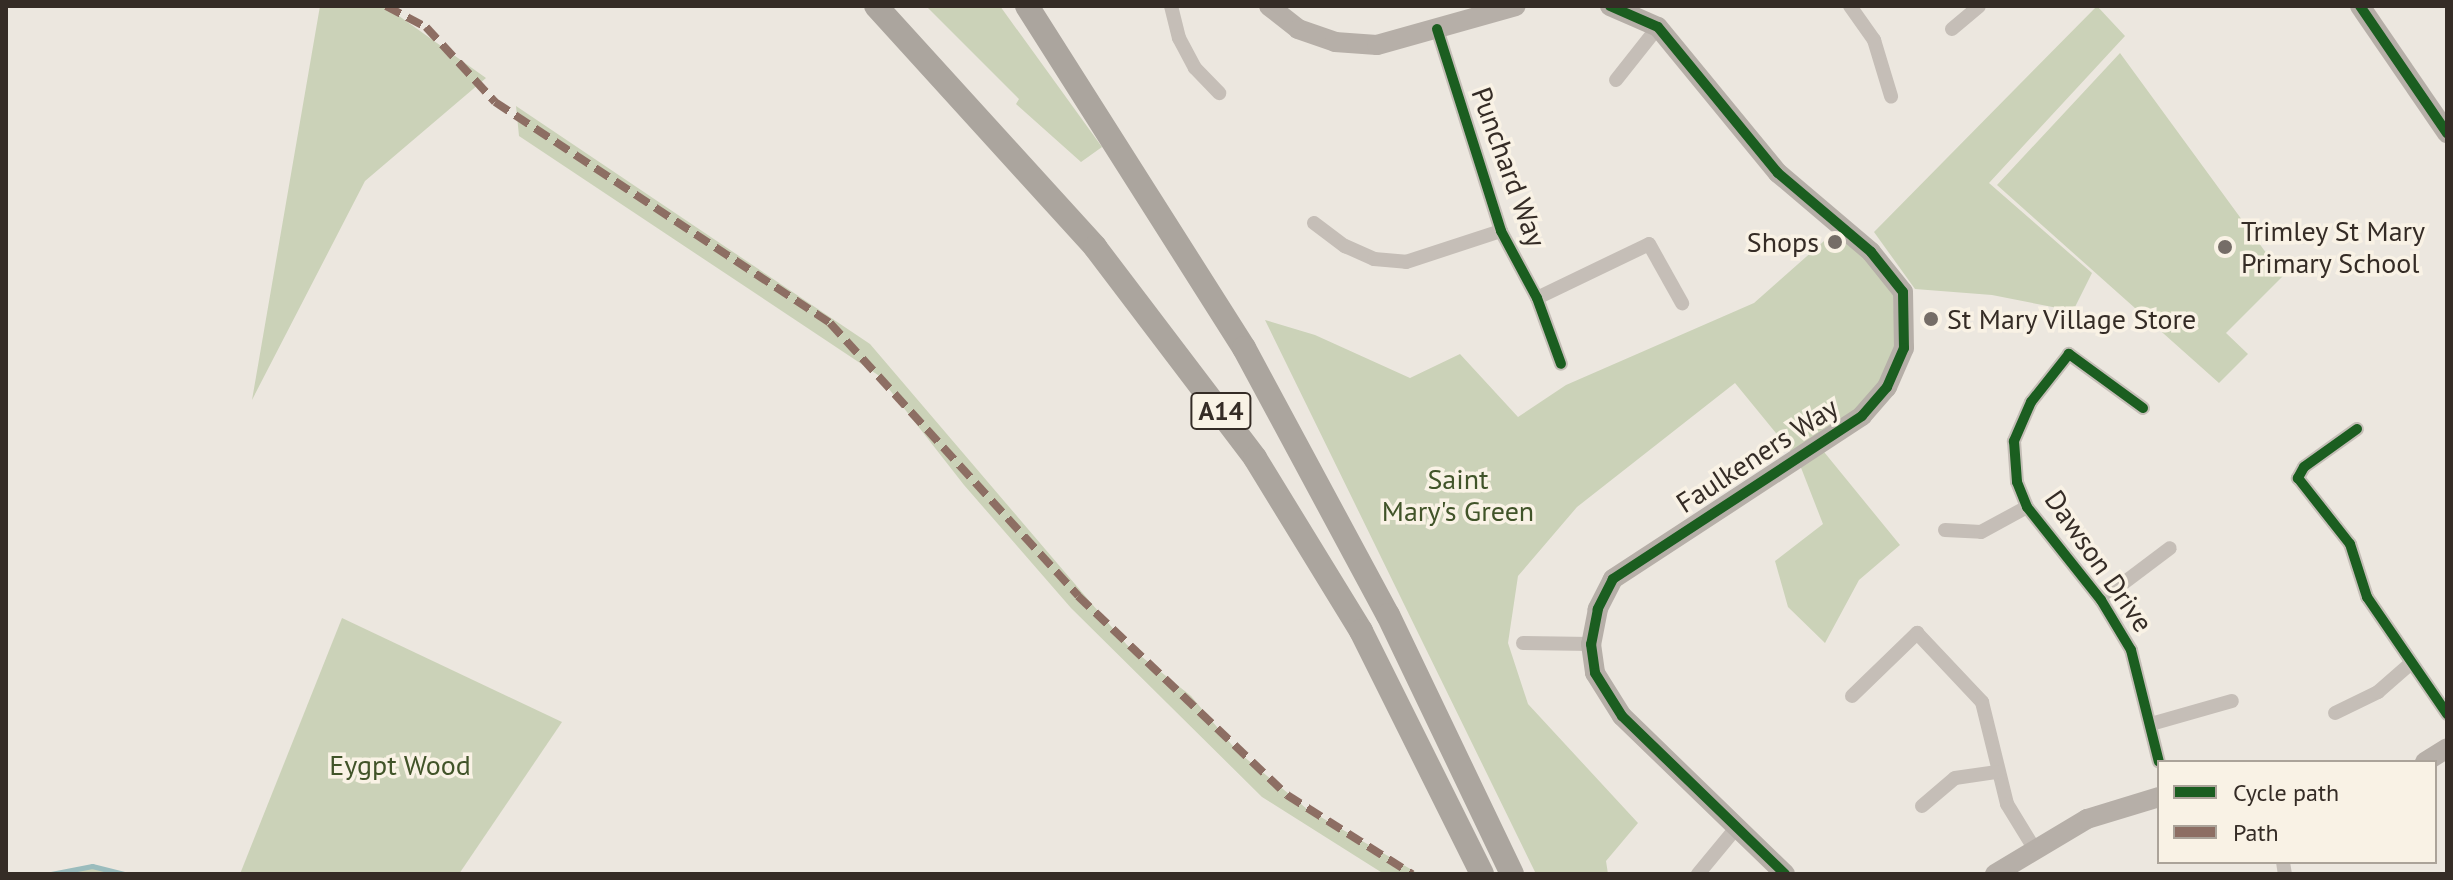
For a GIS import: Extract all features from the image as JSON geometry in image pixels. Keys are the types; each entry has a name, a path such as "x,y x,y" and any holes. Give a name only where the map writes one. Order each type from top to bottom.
{"highway":[{"name":"A14","path":"876,6 1095,247 1255,458 1361,631 1482,874"},
{"name":"A14","path":"1027,6 1244,348 1388,615 1512,874"}],"street":[{"path":"1171,6 1179,38 1195,68 1219,93"},
{"path":"1269,6 1298,29 1335,42 1377,45 1510,7"},
{"name":"Faulkeners Way","path":"1610,6 1658,27 1778,173 1892,275 1903,292 1908,323 1897,367 1862,416 1613,579 1598,609 1591,644 1595,673 1622,716 1785,874"},
{"path":"1850,6 1874,40 1891,96"},
{"path":"1952,29 1979,6"},
{"path":"2360,6 2447,133"},
{"path":"1616,80 1658,27"},
{"name":"Punchard Way","path":"1437,29 1501,231 1537,298 1561,364"},
{"path":"1314,223 1345,246 1374,259 1406,262 1501,231"},
{"path":"1537,298 1649,244 1682,303"},
{"name":"Dawson Drive","path":"2143,408 2069,354 2031,402 2014,441 2017,482 2027,507 2101,600 2131,650 2159,760"},
{"path":"2357,429 2304,467 2298,478 2350,544 2367,597 2409,665 2447,714"},
{"path":"1945,530 1981,532 2027,507"},
{"path":"2101,600 2170,548"},
{"path":"1852,696 1917,633 1982,702 1996,772 2007,804 2034,848"},
{"path":"1523,643 1591,644"},
{"path":"2335,713 2378,692 2409,665"},
{"path":"2151,724 2232,701"},
{"path":"2428,760 2447,748"},
{"path":"1922,806 1955,778 1996,772"},
{"path":"1995,874 2087,819 2157,798"},
{"path":"1698,874 1736,828"}],"green space":[{"path":"320,6 385,6 486,78 365,181 252,400"},
{"path":"926,6 1000,6 1102,147 1081,162 1016,104 1019,99"},
{"path":"2097,6 2125,36 1989,183 2092,273 2073,311 1992,295 1915,289 1874,232"},
{"path":"2120,53 2283,276 2226,333 2248,354 2219,383 1997,185"},
{"path":"516,106 870,344 1127,645 1191,696 1237,751 1307,809 1419,874 1384,874 1262,797 1071,608 964,485 878,375 519,136"},
{"name":"Saint Mary's Green","path":"1841,226 1892,275 1897,367 1820,447 1900,545 1859,580 1825,643 1788,607 1775,561 1823,524 1798,460 1735,383 1577,507 1518,576 1508,643 1528,704 1638,823 1606,861 1608,874 1536,874 1265,320 1315,335 1410,378 1460,354 1518,417 1566,385 1754,303"},
{"name":"Eygpt Wood","path":"342,618 562,722 459,874 240,874"},
{"path":"92,866 132,874 51,874"}],"waterway":[{"path":"51,874 92,866 125,874"}],"marked path":[{"path":"386,6 426,27 495,102 830,323 1078,596 1287,795 1412,874"}],"cycle path":[{"path":"1610,6 1658,27 1778,173 1871,252 1903,292 1904,348 1887,387 1862,416 1613,579 1598,609 1591,644 1595,673 1622,716 1785,874"},
{"path":"2360,6 2447,133"},
{"path":"1437,29 1501,231 1537,298 1561,364"},
{"path":"2143,408 2069,354 2031,402 2014,441 2017,482 2027,507 2101,600 2131,650 2158,760"},
{"path":"2357,429 2304,467 2298,478 2350,544 2367,597 2447,714"}],"place":[{"name":"Shops","path":"1835,242"},
{"name":"Trimley St Mary Primary School","path":"2225,247"},
{"name":"St Mary Village Store","path":"1931,319"}]}
